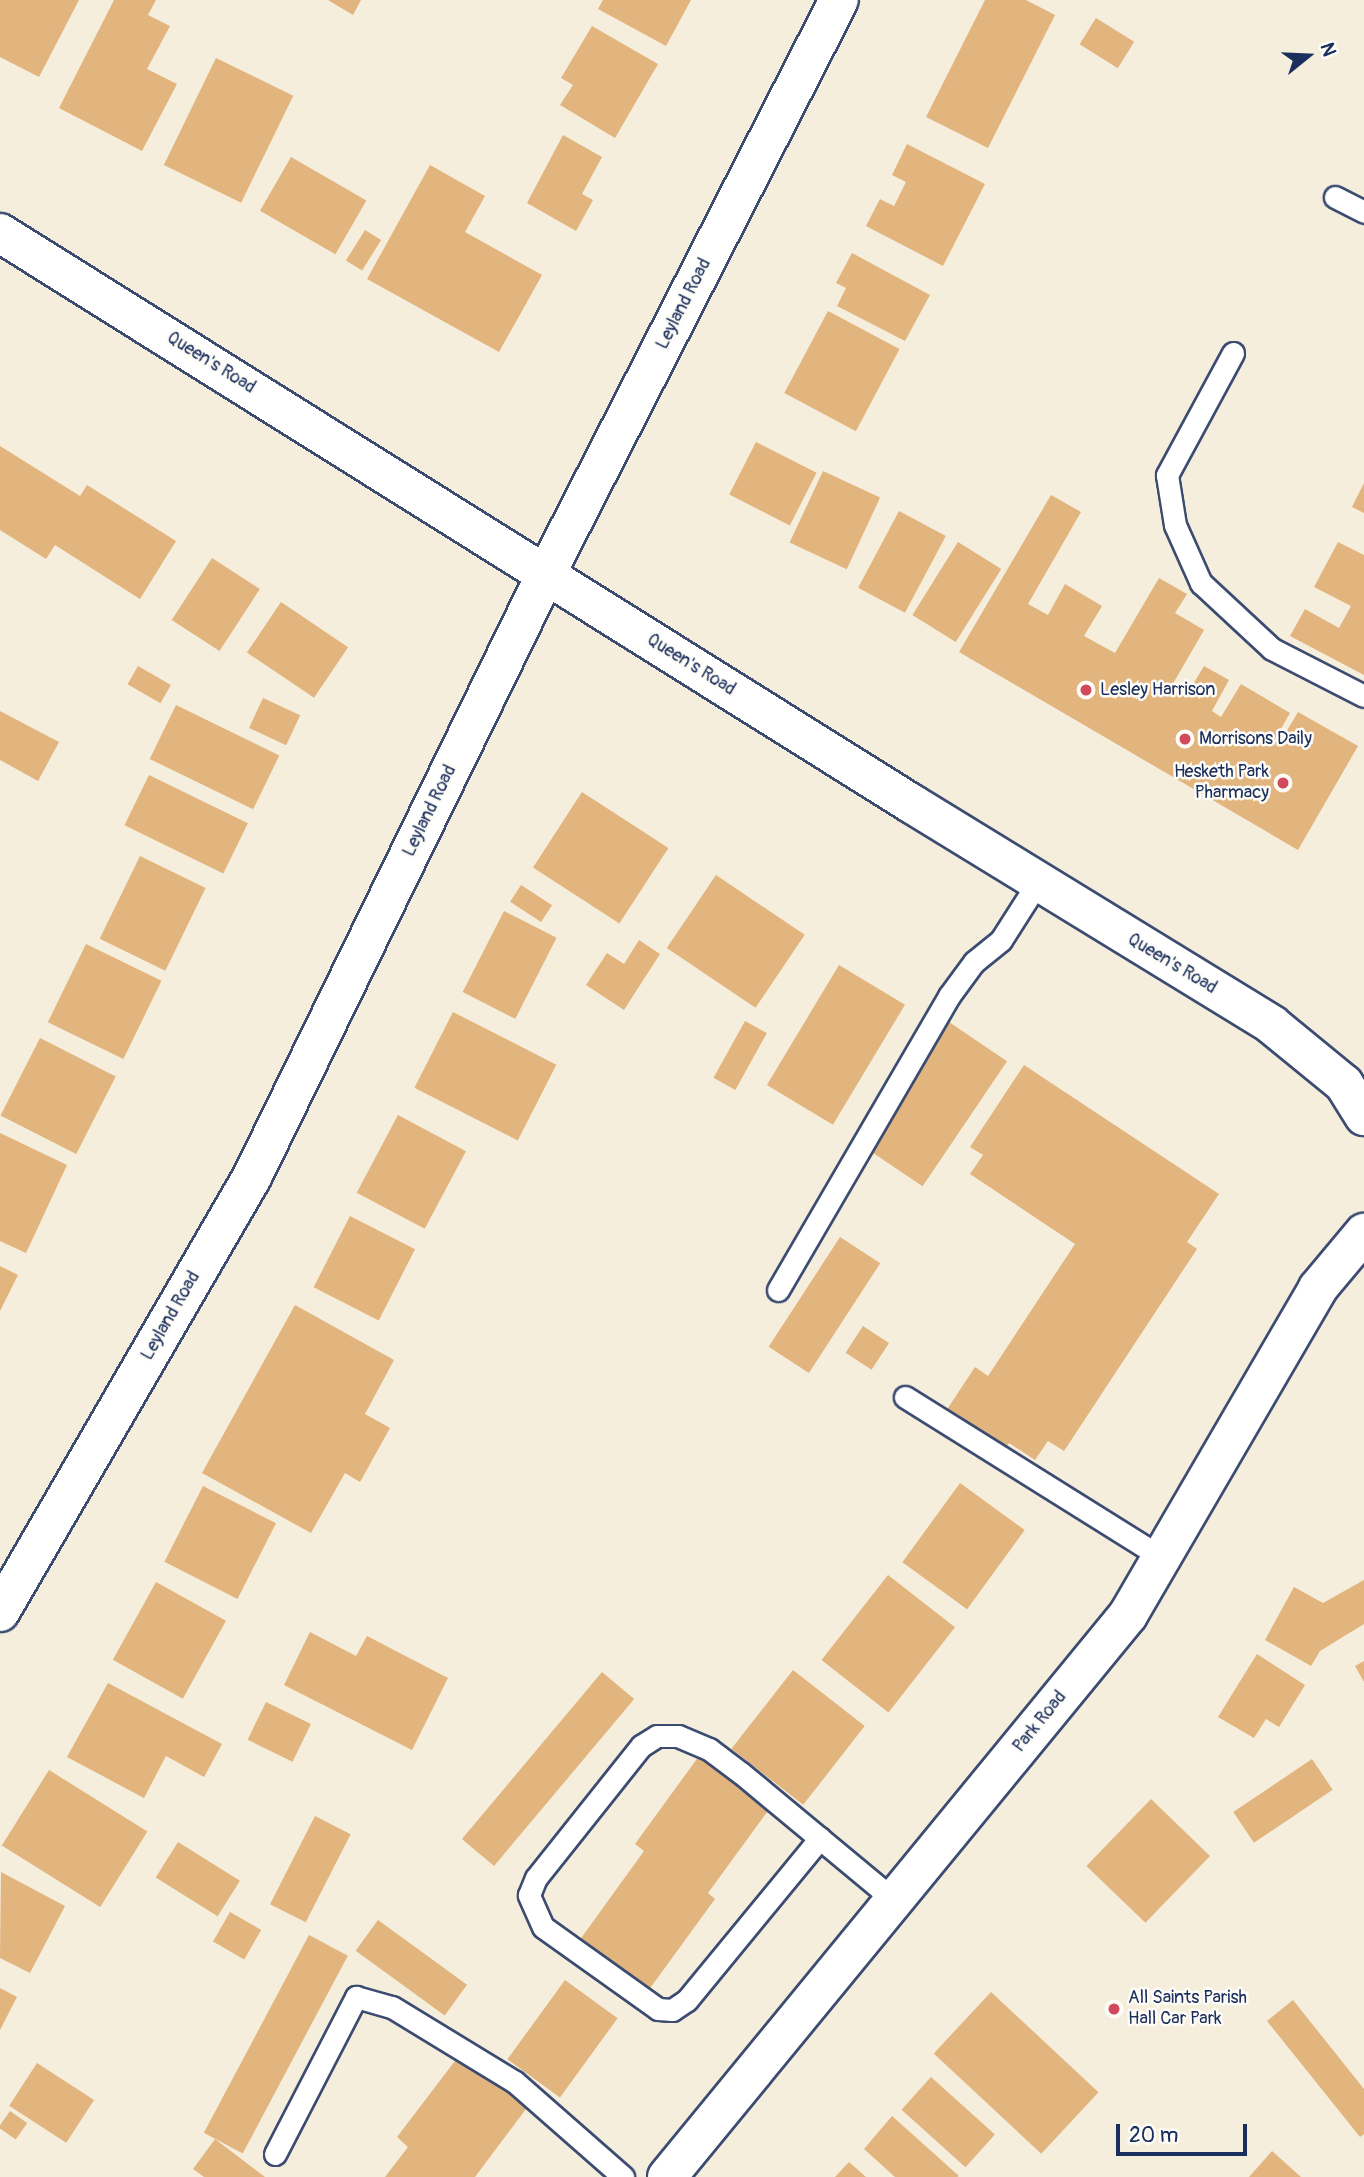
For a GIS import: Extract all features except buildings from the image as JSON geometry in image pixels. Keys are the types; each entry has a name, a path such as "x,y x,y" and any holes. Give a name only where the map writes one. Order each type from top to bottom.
{"street":[{"name":"Leyland Road","path":"3,1600 251,1177 546,574 839,0"},
{"name":"Queen's Road","path":"0,233 1038,882 1272,1025 1344,1084 1364,1116"},
{"name":"Park Road","path":"667,2177 1128,1615 1318,1288 1364,1233"}],"lane":[{"path":"1335,197 1364,212"},
{"path":"1233,353 1167,475 1175,526 1201,583 1272,649 1364,696"},
{"path":"778,1290 949,996 974,962 1001,940 1038,882"},
{"path":"905,1397 1161,1557"},
{"path":"820,1838 687,2000 672,2010 658,2009 543,1927 529,1895 536,1878 641,1746 657,1736 678,1736 709,1749 820,1838 894,1900"},
{"path":"275,2154 356,1997 392,2007 515,2082 623,2177"}],"place":[{"name":"Lesley Harrison","path":"1086,690"},
{"name":"Morrisons Daily","path":"1185,739"},
{"name":"Hesketh Park Pharmacy","path":"1283,783"},
{"name":"All Saints Parish Hall Car Park","path":"1114,2009"}]}
